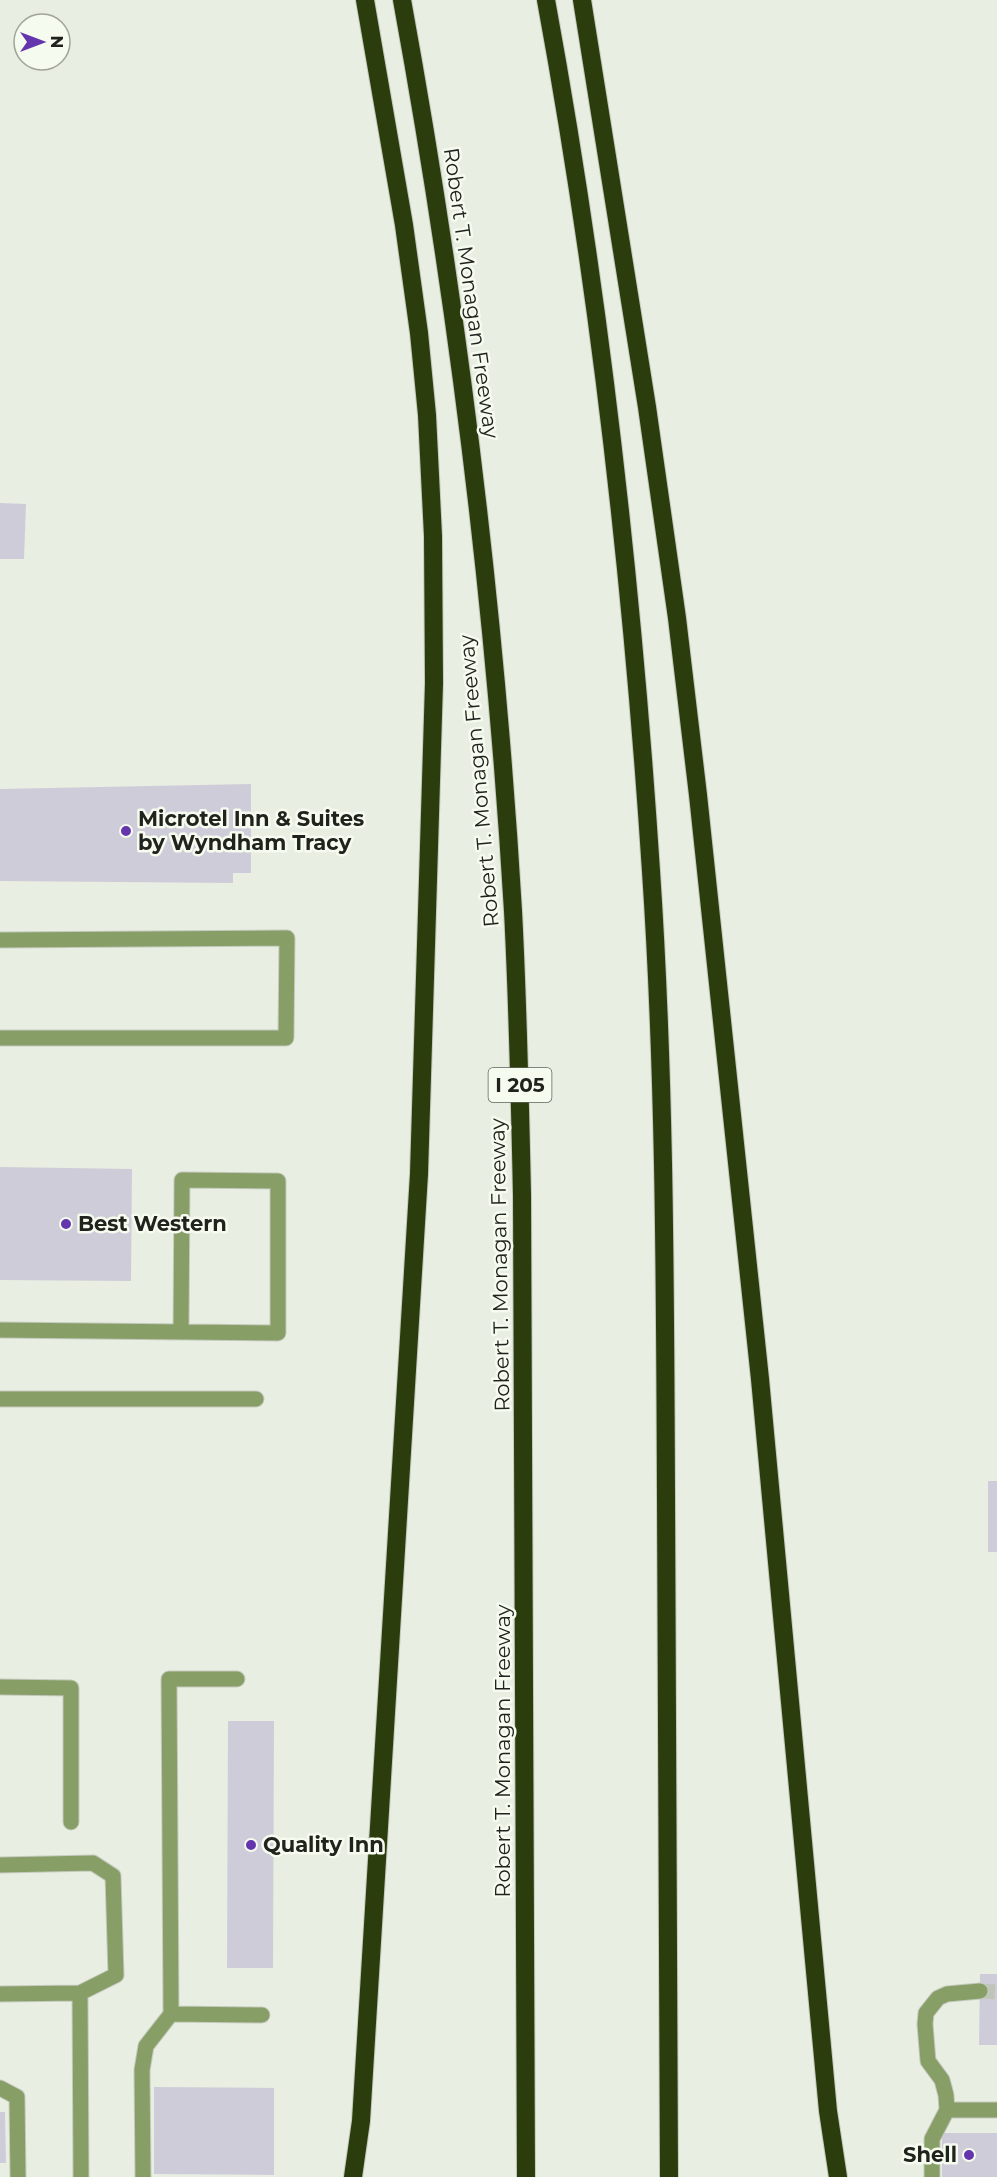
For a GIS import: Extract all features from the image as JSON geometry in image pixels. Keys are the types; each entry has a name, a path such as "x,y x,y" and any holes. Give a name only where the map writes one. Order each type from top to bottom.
{"highway":[{"path":"353,2177 361,2121 419,1174 434,683 433,536 427,415 419,333 402,214 365,0"},
{"name":"Robert T. Monagan Freeway","path":"402,0 437,202 475,485 513,910 523,1243 526,2177"},
{"path":"546,0 574,164 613,446 628,588 651,874 663,1160 669,2177"},
{"path":"582,0 647,407 677,618 698,795 760,1380 827,2099 838,2177"}],"lane":[{"path":"0,940 287,938 286,1038 0,1038"},
{"path":"0,1330 181,1332 278,1333 278,1181 182,1180 181,1332"},
{"path":"0,1398 255,1399"},
{"path":"143,2177 144,2062 147,2046 171,2014 169,1679 237,1679"},
{"path":"0,1687 70,1688 71,1822"},
{"path":"0,1864 93,1863 113,1876 116,1975 80,1993 0,1994"},
{"path":"932,2177 932,2139 947,2110 942,2080 928,2061 926,2013 938,1998 947,1994 980,1991"},
{"path":"80,1993 81,2177"},
{"path":"171,2014 262,2015"},
{"path":"0,2088 17,2097 18,2177"},
{"path":"947,2110 997,2110"}],"building":[{"path":"0,503 26,504 24,559 0,559"},
{"name":"Microtel Inn & Suites by Wyndham Tracy","path":"251,784 251,873 233,873 233,883 0,881 0,789"},
{"name":"Best Western","path":"0,1167 132,1169 131,1281 0,1280"},
{"path":"988,1481 997,1481 997,1552 988,1552"},
{"name":"Quality Inn","path":"228,1721 274,1721 273,1968 227,1968"},
{"path":"980,1974 997,1974 997,2045 979,2045"},
{"path":"154,2087 274,2088 274,2175 154,2174"},
{"path":"0,2112 5,2112 6,2163 0,2163"},
{"name":"Shell","path":"942,2133 997,2133 997,2177 942,2177"}],"tunnel":[{"path":"980,1991 997,1992"}],"place":[{"name":"Microtel Inn & Suites by Wyndham Tracy","path":"126,831"},
{"name":"Best Western","path":"66,1224"},
{"name":"Quality Inn","path":"251,1845"},
{"name":"Shell","path":"969,2155"}]}
